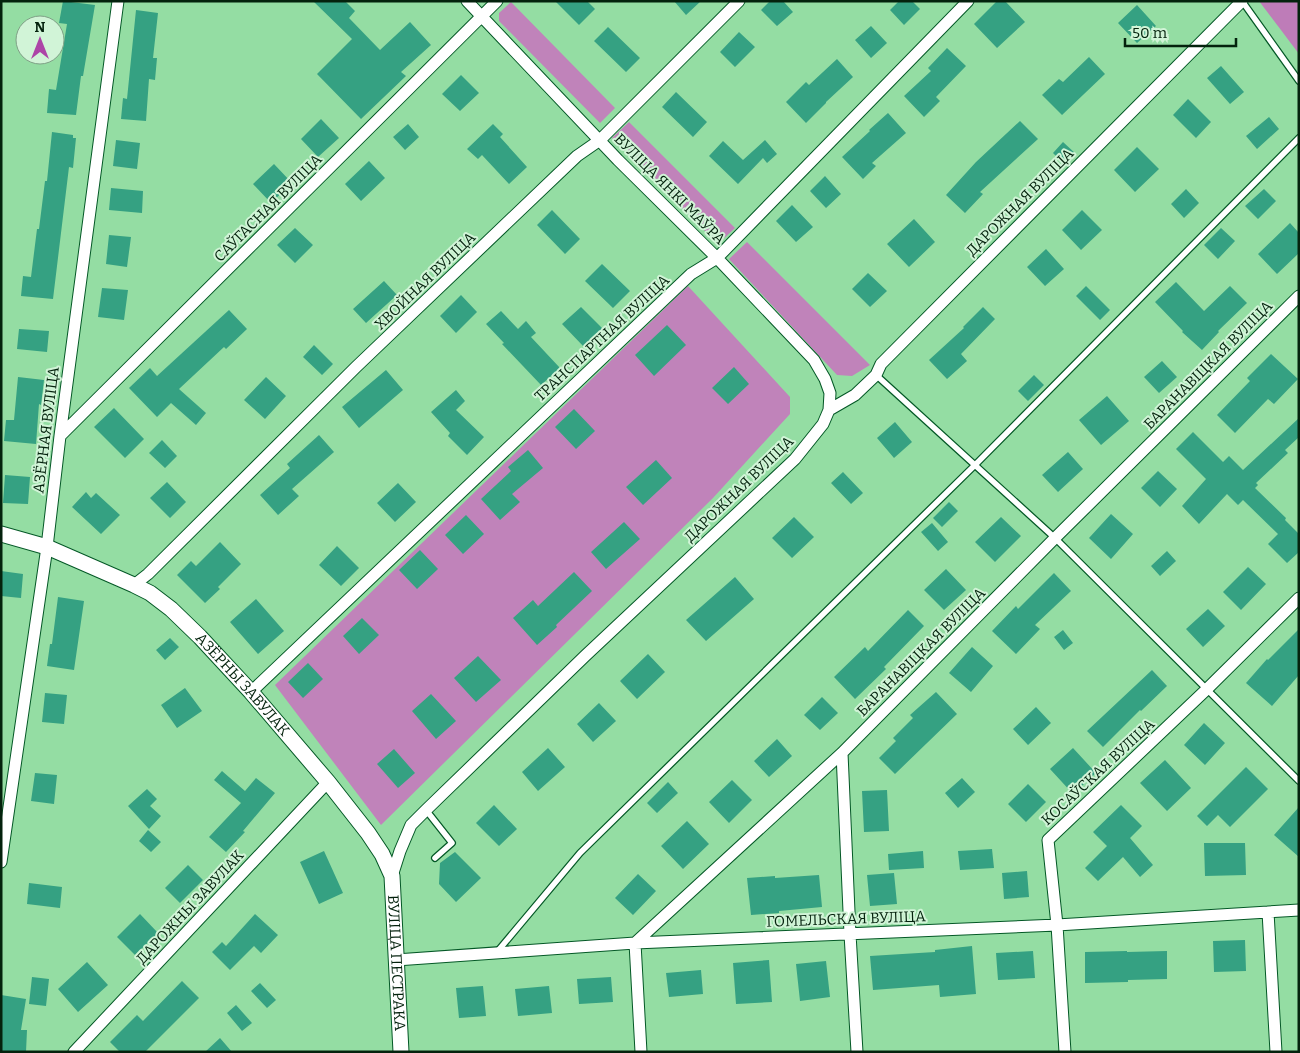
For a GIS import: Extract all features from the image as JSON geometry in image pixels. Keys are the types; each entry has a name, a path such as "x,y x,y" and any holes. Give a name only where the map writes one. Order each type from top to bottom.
{"street":[{"name":"АЗЁРНАЯ ВУЛІЦА","path":"1,862 47,547 118,1"},
{"name":"ВУЛІЦА ЯНКІ МАЎРА","path":"467,1 618,160 717,258 814,360 830,392 829,410"},
{"name":"САЎГАСНАЯ ВУЛІЦА","path":"60,436 497,1"},
{"name":"ХВОЙНАЯ ВУЛІЦА","path":"134,585 148,574 356,367 577,156 600,140 739,1"},
{"name":"ТРАНСПАРТНАЯ ВУЛІЦА","path":"251,692 684,280 717,258 968,1"},
{"name":"ДАРОЖНАЯ ВУЛІЦА","path":"392,876 400,851 412,824 586,656 796,458 823,424 829,410 855,395 876,375 881,364 1242,1"},
{"name":"БАРАНАВІЦКАЯ ВУЛІЦА","path":"634,943 842,753 1299,296"},
{"name":"АЗЁРНЫ ЗАВУЛАК","path":"1,534 47,547 134,585 150,593 171,609 251,692 328,782 368,833 382,854 392,876"},
{"name":"КОСАЎСКАЯ ВУЛІЦА","path":"1065,1052 1048,840 1207,689 1299,598"},
{"path":"842,753 857,1052"},
{"name":"ДАРОЖНЫ ЗАВУЛАК","path":"74,1052 328,782"},
{"name":"ВУЛІЦА ПЕСТРАКА","path":"392,876 401,1052"},
{"name":"ГОМЕЛЬСКАЯ ВУЛІЦА","path":"396,960 634,943 1056,925 1299,910"},
{"path":"1268,912 1276,1052"},
{"path":"634,943 641,1052"}],"lane":[{"path":"1242,1 1299,81"},
{"path":"496,954 580,853 975,465 1299,138"},
{"path":"876,375 1055,538 1299,781"},
{"path":"426,810 452,843 435,858"}],"shaded area":[{"path":"1259,1 1299,1 1299,54"},
{"path":"511,2 615,108 600,123 499,21 499,13"},
{"path":"629,122 735,228 718,244 612,138"},
{"path":"747,242 870,365 852,376 837,375 729,259"},
{"path":"688,286 790,397 790,414 713,498 381,825 275,685"}],"building":[{"path":"63,1 95,5 83,76 81,76 76,115 47,113 49,89 56,90 60,65 65,65 67,24 65,24 65,15 60,15"},
{"path":"313,1 345,1 355,11 349,18 380,50 410,22 431,45 401,72 406,76 361,119 317,74 352,39"},
{"path":"555,1 587,1 595,9 579,25"},
{"path":"674,1 701,1 686,15"},
{"path":"770,1 783,1 793,12 777,26 761,10"},
{"path":"899,1 912,1 920,9 904,25 890,10"},
{"path":"997,1 1005,1 1025,22 997,48 974,24"},
{"path":"1137,5 1156,26 1137,43 1118,23"},
{"path":"136,10 158,13 153,58 157,58 155,80 149,79 146,121 121,119 123,98 127,99"},
{"path":"871,26 887,43 871,58 855,40"},
{"path":"608,27 640,58 626,72 594,41"},
{"path":"739,32 755,47 735,67 720,52"},
{"path":"947,48 966,66 936,97 940,101 924,117 904,96 931,71 928,68"},
{"path":"1089,57 1105,74 1062,115 1042,95 1059,79 1063,82"},
{"path":"837,59 853,77 806,123 786,102 806,82 809,85"},
{"path":"1221,66 1244,92 1230,104 1207,78"},
{"path":"461,75 479,93 460,111 442,94"},
{"path":"676,92 707,122 693,137 662,107"},
{"path":"1188,99 1211,122 1196,138 1173,115"},
{"path":"888,113 906,133 872,163 876,166 863,179 842,157"},
{"path":"1269,117 1279,129 1257,149 1246,136"},
{"path":"321,119 339,138 318,157 301,139"},
{"path":"1020,121 1038,139 980,192 983,194 965,213 946,195 976,162"},
{"path":"408,124 419,137 405,150 393,137"},
{"path":"493,124 503,134 500,137 527,167 509,184 482,155 478,159 467,149"},
{"path":"52,132 73,135 73,138 76,138 73,168 69,167 53,299 21,296 23,276 31,277 45,181 47,181"},
{"path":"116,140 140,143 137,169 113,166"},
{"path":"765,140 777,154 767,163 763,158 738,184 709,156 723,141 743,160"},
{"path":"1063,142 1076,154 1066,166 1053,153"},
{"path":"1137,147 1159,169 1135,192 1114,170"},
{"path":"369,161 385,178 361,201 345,184"},
{"path":"274,164 292,183 271,203 253,184"},
{"path":"825,176 841,194 826,208 810,191"},
{"path":"111,188 143,191 142,213 109,210"},
{"path":"1186,189 1199,203 1184,218 1171,204"},
{"path":"1264,189 1276,201 1258,219 1245,206"},
{"path":"792,205 813,227 796,242 776,221"},
{"path":"552,210 580,239 565,254 537,225"},
{"path":"1082,210 1102,230 1081,250 1062,230"},
{"path":"914,219 935,242 909,267 887,244"},
{"path":"1290,223 1299,233 1299,253 1277,274 1258,254"},
{"path":"295,228 313,245 295,263 277,245"},
{"path":"1221,228 1235,241 1218,259 1204,245"},
{"path":"109,235 131,237 127,267 106,264"},
{"path":"1046,249 1064,269 1045,286 1027,267"},
{"path":"602,264 630,291 613,308 585,281"},
{"path":"868,273 887,291 870,307 852,289"},
{"path":"384,281 397,295 366,323 353,309"},
{"path":"1176,282 1204,311 1230,286 1247,303 1218,331 1202,350 1182,332 1155,302"},
{"path":"1086,286 1110,310 1100,320 1076,296"},
{"path":"102,288 128,290 124,320 98,317"},
{"path":"461,295 477,312 456,333 440,316"},
{"path":"581,307 603,329 584,347 562,324"},
{"path":"983,307 995,319 961,354 967,361 947,379 929,360 964,328"},
{"path":"229,310 247,329 226,349 224,347 179,389 206,413 196,425 171,403 157,417 129,388 150,368 157,376"},
{"path":"501,311 518,329 526,321 536,333 531,337 560,368 541,385 502,344 504,343 486,324"},
{"path":"667,325 686,345 654,376 635,355"},
{"path":"19,329 49,331 47,352 17,349"},
{"path":"314,345 333,364 322,375 303,357"},
{"path":"1271,354 1298,379 1274,404 1268,399 1235,433 1217,415 1250,381 1247,378"},
{"path":"1162,361 1177,377 1159,393 1144,377"},
{"path":"734,367 749,384 728,404 712,388"},
{"path":"386,370 403,390 359,428 342,407"},
{"path":"1034,375 1044,385 1028,401 1018,391"},
{"path":"18,377 44,380 41,405 39,404 36,444 4,441 6,420 14,420"},
{"path":"266,377 286,396 265,419 244,400"},
{"path":"456,390 465,401 456,410 484,437 467,455 448,436 450,433 431,412"},
{"path":"1107,396 1129,421 1101,445 1079,420"},
{"path":"114,408 144,439 125,458 94,427"},
{"path":"574,409 595,431 576,449 555,427"},
{"path":"1299,418 1299,437 1285,450 1288,453 1256,483 1258,485 1255,488 1286,518 1285,520 1299,534 1299,552 1287,563 1268,544 1278,534 1243,500 1238,505 1227,494 1199,524 1182,506 1206,479 1176,449 1193,432 1223,462 1229,456 1243,470"},
{"path":"895,422 912,442 894,458 877,438"},
{"path":"319,435 334,452 292,489 299,496 278,515 260,495 290,468 287,464"},
{"path":"162,440 177,456 165,468 149,453"},
{"path":"528,450 543,468 512,494 520,502 500,520 481,499 511,471 508,467"},
{"path":"1068,452 1083,469 1058,492 1042,475"},
{"path":"656,460 672,478 643,505 626,487"},
{"path":"1158,471 1177,489 1160,507 1141,488"},
{"path":"843,472 863,493 851,504 831,483"},
{"path":"5,475 30,477 28,504 3,503"},
{"path":"167,482 186,502 170,518 150,498"},
{"path":"398,483 416,502 395,522 377,503"},
{"path":"86,492 91,498 96,493 120,515 101,534 72,507"},
{"path":"949,502 958,511 942,527 933,518"},
{"path":"1111,514 1133,534 1111,559 1089,538"},
{"path":"466,515 484,534 463,554 445,535"},
{"path":"794,517 814,537 792,558 772,538"},
{"path":"1001,517 1021,536 995,562 975,542"},
{"path":"624,522 640,539 606,569 591,552"},
{"path":"932,523 948,542 938,551 921,532"},
{"path":"220,542 241,564 218,587 220,589 205,603 177,575 191,561 196,566"},
{"path":"337,546 359,568 341,586 319,565"},
{"path":"420,550 438,569 417,589 399,570"},
{"path":"1167,551 1176,561 1160,576 1151,566"},
{"path":"1248,567 1266,584 1241,610 1223,592"},
{"path":"946,569 966,590 944,610 924,590"},
{"path":"1,571 23,574 21,598 1,596"},
{"path":"574,572 592,591 537,645 513,618 533,600 538,606"},
{"path":"1054,573 1071,591 1035,625 1040,629 1016,654 992,631 1016,606 1018,609"},
{"path":"735,577 754,599 706,641 686,620"},
{"path":"58,597 84,601 74,670 47,666"},
{"path":"256,599 284,631 258,654 230,622"},
{"path":"1208,609 1225,626 1203,647 1186,629"},
{"path":"908,610 924,626 884,667 886,669 855,699 834,677 865,647 868,651"},
{"path":"362,618 379,635 359,654 343,636"},
{"path":"1299,629 1299,675 1272,706 1246,683 1267,659"},
{"path":"1063,630 1073,643 1064,650 1054,637"},
{"path":"170,638 179,647 165,660 156,650"},
{"path":"972,647 993,666 971,692 949,673"},
{"path":"648,654 665,672 637,699 620,681"},
{"path":"478,656 501,680 476,702 454,678"},
{"path":"308,663 323,679 303,698 288,682"},
{"path":"1152,670 1167,686 1103,747 1087,731"},
{"path":"185,688 202,711 177,728 161,705"},
{"path":"936,692 957,714 895,774 879,758 896,741 893,738 913,718 910,715"},
{"path":"45,693 67,695 64,724 42,722"},
{"path":"431,694 456,721 436,739 412,711"},
{"path":"822,697 838,713 820,730 804,715"},
{"path":"599,703 616,721 593,742 577,724"},
{"path":"1036,707 1051,723 1028,745 1013,729"},
{"path":"1204,723 1225,743 1205,765 1184,745"},
{"path":"777,739 792,756 769,777 754,761"},
{"path":"548,748 565,767 538,791 522,772"},
{"path":"1073,748 1096,773 1073,794 1050,769"},
{"path":"394,749 415,773 398,788 377,764"},
{"path":"1165,760 1191,788 1167,811 1140,783"},
{"path":"1246,767 1268,789 1230,827 1218,815 1207,826 1197,816"},
{"path":"222,771 245,791 256,778 275,793 243,831 245,832 226,852 209,837 241,803 214,780"},
{"path":"35,773 57,775 54,804 31,801"},
{"path":"962,778 975,792 958,808 945,793"},
{"path":"732,780 752,800 729,823 709,802"},
{"path":"668,782 678,793 657,813 647,803"},
{"path":"1028,784 1046,802 1026,822 1008,804"},
{"path":"147,789 157,799 150,806 161,816 149,829 128,806"},
{"path":"887,790 889,831 864,832 862,791"},
{"path":"494,805 517,829 499,846 476,823"},
{"path":"1121,805 1142,826 1130,838 1153,865 1140,877 1123,857 1098,881 1085,868 1107,846 1093,832"},
{"path":"1299,807 1299,857 1274,835"},
{"path":"687,821 709,844 683,869 661,846"},
{"path":"148,830 161,842 151,852 139,841"},
{"path":"1204,843 1245,843 1246,875 1205,876"},
{"path":"992,849 994,868 960,870 958,851"},
{"path":"324,851 343,893 319,904 300,862"},
{"path":"923,851 924,868 889,870 888,854"},
{"path":"455,852 481,878 456,902 439,884 440,863"},
{"path":"188,865 203,880 180,903 165,888"},
{"path":"1027,871 1029,897 1004,899 1002,873"},
{"path":"894,873 897,904 870,906 867,875"},
{"path":"638,874 656,891 633,915 615,898"},
{"path":"819,875 822,907 751,915 747,878"},
{"path":"29,883 62,887 60,908 27,904"},
{"path":"140,914 158,933 135,955 117,937"},
{"path":"255,914 278,935 261,953 254,946 230,970 212,952 222,942 226,946"},
{"path":"1245,940 1246,971 1214,972 1213,941"},
{"path":"972,946 976,994 940,997 939,985 873,990 870,956 935,952 935,950"},
{"path":"1033,951 1035,978 998,980 996,953"},
{"path":"1167,951 1167,979 1085,983 1085,952"},
{"path":"769,960 772,1002 736,1004 733,963"},
{"path":"826,961 830,997 800,1001 796,964"},
{"path":"87,962 108,985 78,1012 58,989"},
{"path":"701,970 703,994 669,997 666,973"},
{"path":"32,977 49,979 46,1006 29,1004"},
{"path":"611,977 613,1002 579,1004 577,979"},
{"path":"182,981 199,998 145,1052 120,1052 110,1042 137,1015 143,1021"},
{"path":"260,983 276,1000 267,1008 251,991"},
{"path":"483,986 486,1016 459,1018 456,988"},
{"path":"549,986 552,1013 518,1016 515,989"},
{"path":"1,995 26,999 21,1030 27,1030 26,1052 1,1052"},
{"path":"236,1005 252,1023 242,1031 227,1013"},
{"path":"220,1038 232,1052 205,1052"}]}
